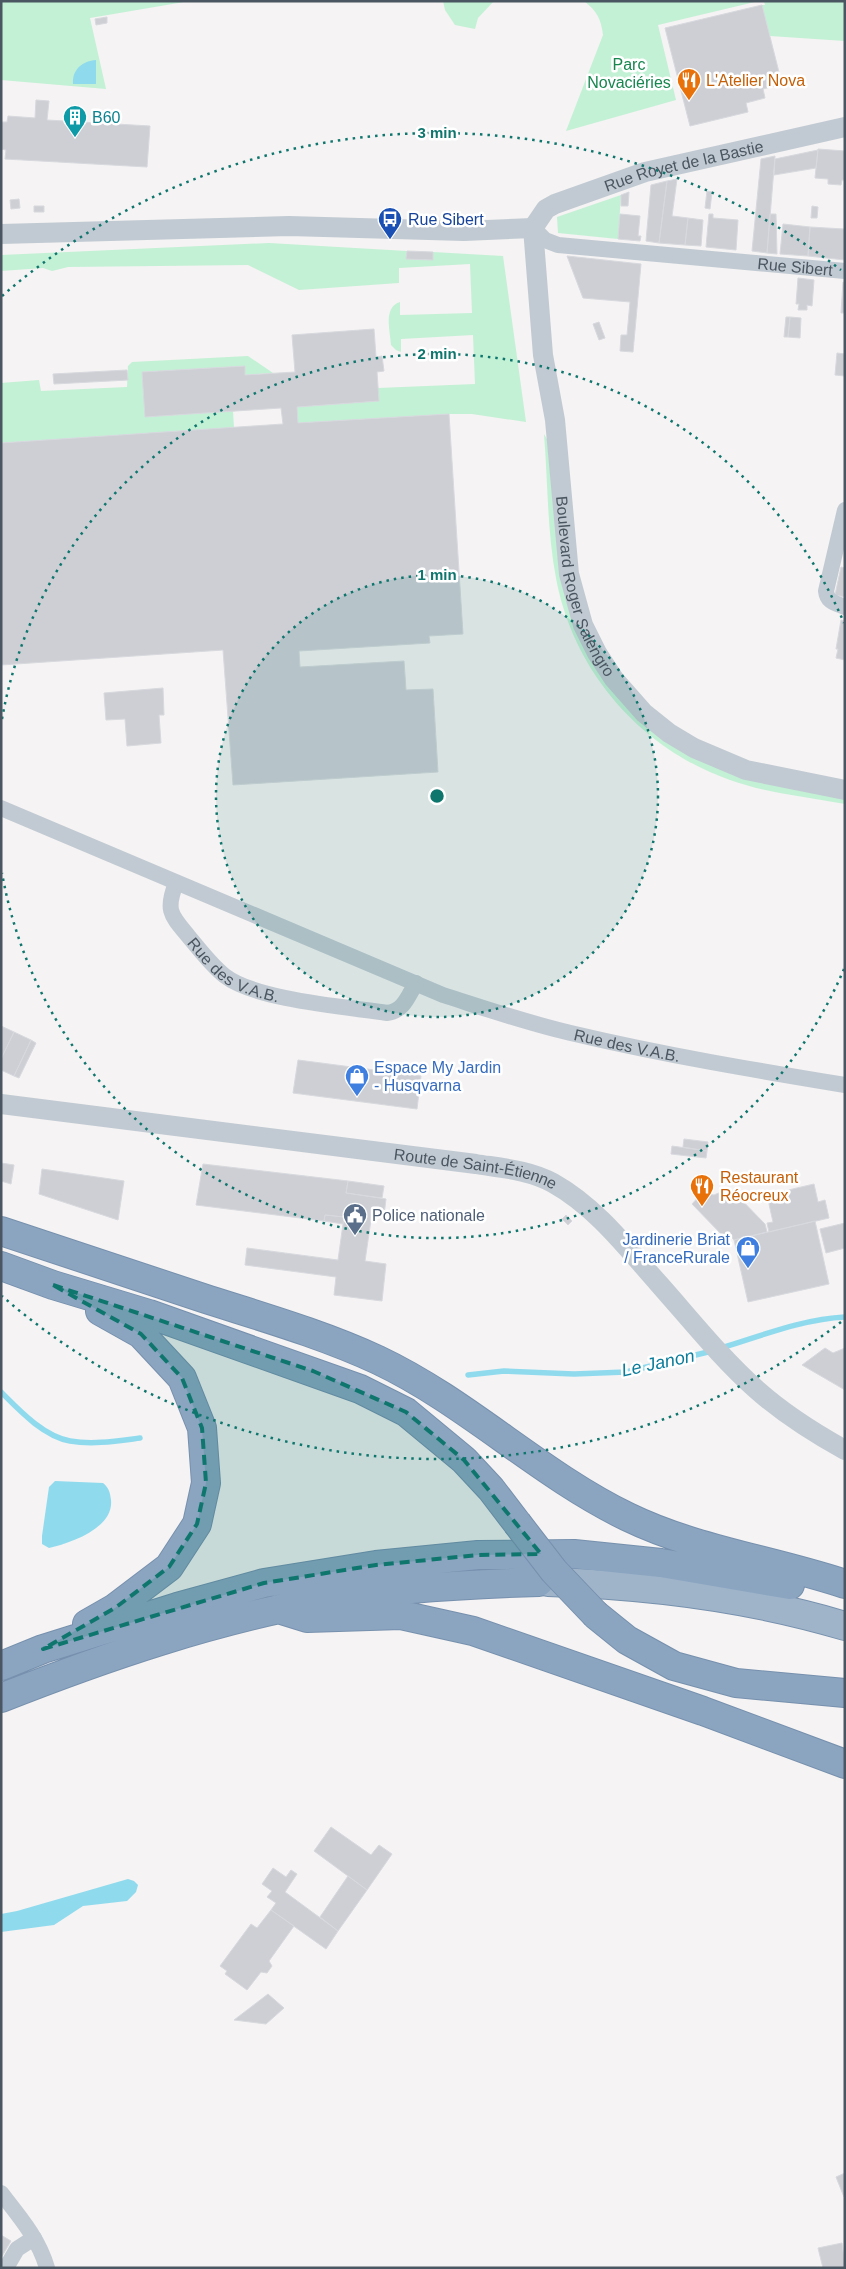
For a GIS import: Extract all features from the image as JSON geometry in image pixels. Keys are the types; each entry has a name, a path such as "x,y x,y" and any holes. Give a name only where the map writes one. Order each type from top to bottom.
{"highway":[{"path":"1,1231 312,1333 379,1360 443,1397 558,1476 629,1518 702,1545 816,1574 845,1584"},
{"path":"1,1266 53,1285 149,1314 313,1371 360,1389 406,1412 464,1460 491,1489 554,1571 596,1615 627,1640 674,1666 736,1683 845,1693"},
{"path":"43,1649 115,1608 169,1567 196,1524 206,1483 202,1428 182,1378 141,1334 53,1285"},
{"path":"1,1666 43,1649 177,1607 264,1583 376,1565 478,1554 574,1554 661,1563 780,1582 845,1600"},
{"path":"1,1698 144,1646 278,1609 378,1592 486,1583 539,1582 646,1588 723,1598 784,1610 845,1626"},
{"path":"278,1609 308,1618 401,1615 473,1631 703,1711 845,1764"}],"street":[{"name":"Rue Royet de la Bastie","path":"533,228 546,209 555,204 645,172 845,127"},
{"path":"1,234 289,226 476,231 533,228"},
{"name":"Rue Sibert","path":"533,228 545,240 558,244 845,271"},
{"name":"Boulevard Roger Salengro","path":"533,228 542,355 555,420 569,574 583,624 597,653 624,691 644,713 669,733 694,748 746,770 845,790"},
{"path":"845,510 826,591 827,597 831,602 845,607"},
{"name":"Rue des V.A.B.","path":"1,808 176,884 443,995 504,1015 574,1034 697,1060 845,1085"},
{"name":"Rue des V.A.B.","path":"176,884 169,900 169,906 176,922 225,976 244,987 265,994 387,1013 401,1009 416,983"},
{"name":"Route de Saint-Étienne","path":"1,1104 171,1124 520,1171 551,1182 578,1198 610,1228 704,1334 758,1391 787,1413 845,1450"},
{"path":"1,2192 34,2238 47,2268"},
{"path":"6,2268 17,2248 34,2238"}],"highlighted area":[{"path":"53,1285 313,1371 406,1412 464,1460 541,1554 478,1555 376,1565 264,1583 43,1649 115,1608 169,1567 197,1524 206,1483 202,1428 182,1378 141,1334"}],"green space":[{"path":"1,1 190,1 90,18 106,89 1,80"},
{"path":"443,1 494,1 478,18 475,29 455,25 445,10"},
{"name":"Parc Novaciéries","path":"584,1 759,1 658,25 676,100 566,131 603,35 598,16"},
{"path":"764,1 845,1 845,41 770,36 762,5 765,5"},
{"path":"621,195 618,239 558,233 557,217"},
{"path":"269,243 407,251 407,259 432,260 433,252 503,256 526,422 472,414 449,414 298,423 297,407 379,401 378,388 475,384 473,335 401,339 401,352 391,345 389,327 391,309 400,302 400,315 472,313 470,264 399,268 399,283 299,290 248,265 68,267 52,271 43,268 1,271 1,255"},
{"path":"248,356 273,373 245,375 244,366 143,372 233,411 234,428 1,443 1,383 39,380 41,391 127,387 128,366 132,362"},
{"path":"544,434 548,441 570,611 684,752 735,776 845,799 845,804 758,788 730,780 698,766 668,748 640,727 616,702 595,675 578,644 565,612 553,560"}],"water":[{"path":"96,60 96,84 73,84 74,74 79,67 86,62"},
{"path":"55,1481 103,1483 109,1490 111,1500 110,1510 106,1519 99,1526 79,1538 49,1548 42,1544 42,1536 49,1487"},
{"path":"128,1879 138,1885 136,1892 127,1901 83,1906 54,1925 1,1932 1,1914"}],"building":[{"path":"762,5 782,84 763,89 765,98 746,103 748,112 690,126 665,28"},
{"path":"107,17 107,23 96,25 95,19"},
{"name":"B60","path":"36,100 49,101 47,120 150,126 147,167 5,159 6,150 1,149 1,122 7,122 8,116 35,118"},
{"path":"818,149 845,151 845,180 842,180 841,185 828,184 828,179 815,178"},
{"path":"818,150 816,168 774,175 775,159"},
{"path":"775,156 767,253 752,251 761,159"},
{"path":"677,179 672,216 688,218 685,245 659,243 667,181"},
{"path":"667,181 659,243 646,241 651,185"},
{"path":"707,191 712,192 710,209 705,208"},
{"path":"629,192 628,206 621,206 621,195"},
{"path":"19,199 20,208 11,209 10,200"},
{"path":"34,206 44,206 44,212 34,212"},
{"path":"812,206 818,207 817,218 811,218"},
{"path":"620,214 640,216 638,236 641,236 640,241 618,239"},
{"path":"709,214 713,214 713,218 738,220 736,250 706,247"},
{"path":"770,214 776,214 777,254 767,253"},
{"path":"688,218 703,220 701,246 685,245"},
{"path":"783,224 810,227 808,256 780,254"},
{"path":"845,226 845,260 808,256 810,227 844,229"},
{"path":"407,251 433,252 433,260 406,259"},
{"path":"567,256 641,264 633,352 620,351 621,335 627,335 630,302 583,298"},
{"path":"798,278 814,280 812,306 807,305 807,310 798,310 799,304 796,304"},
{"path":"843,282 845,283 845,313 841,313"},
{"path":"786,317 790,317 788,337 784,337"},
{"path":"790,317 801,318 800,338 788,337"},
{"path":"599,322 605,338 599,340 593,324"},
{"path":"374,329 376,357 382,356 384,371 377,372 379,401 297,407 298,423 449,414 463,634 429,636 430,643 299,651 300,667 404,661 406,690 433,689 438,772 233,785 223,650 1,665 1,443 283,424 281,408 145,417 142,372 245,366 245,375 295,372 292,335"},
{"path":"837,353 845,354 845,376 835,375"},
{"path":"127,370 128,380 54,384 53,374"},
{"path":"841,567 845,568 845,597 835,595"},
{"path":"841,620 845,621 845,660 836,658"},
{"path":"163,688 164,715 159,715 161,743 127,746 125,719 106,720 104,693"},
{"path":"1,1026 14,1032 1,1059"},
{"path":"14,1032 31,1040 14,1076 1,1070 1,1059"},
{"path":"31,1040 36,1043 19,1078 14,1076"},
{"path":"298,1060 421,1076 417,1109 293,1093"},
{"path":"684,1139 708,1142 707,1151 683,1147"},
{"path":"672,1146 707,1151 706,1158 671,1154"},
{"path":"1,1163 14,1165 11,1184 1,1181"},
{"name":"Police nationale","path":"203,1164 348,1181 346,1193 386,1199 384,1215 372,1213 365,1261 386,1264 382,1301 334,1295 336,1277 245,1265 247,1248 338,1260 344,1217 325,1215 324,1221 196,1205"},
{"path":"42,1169 124,1181 118,1220 39,1194"},
{"path":"348,1181 384,1186 382,1198 346,1193"},
{"path":"814,1184 818,1202 825,1200 829,1218 769,1232 767,1223 773,1222 767,1195"},
{"path":"730,1188 765,1224 767,1232 734,1240 727,1232 723,1236 692,1204 702,1193 714,1195"},
{"path":"325,1215 344,1217 343,1224 324,1221"},
{"path":"566,1215 572,1221 568,1225 562,1219"},
{"path":"815,1221 829,1284 748,1302 734,1240"},
{"path":"845,1223 845,1248 826,1253 820,1229"},
{"path":"825,1348 833,1353 845,1348 845,1390 802,1365"},
{"path":"331,1827 371,1855 379,1845 392,1854 367,1890 314,1851"},
{"path":"273,1868 286,1877 291,1870 297,1874 285,1892 338,1931 326,1949 271,1910 276,1903 267,1897 272,1891 262,1884"},
{"path":"348,1876 367,1890 338,1931 320,1917"},
{"path":"271,1910 294,1926 269,1961 272,1966 267,1973 261,1972 247,1990 225,1974 227,1971 220,1966 251,1924 257,1928"},
{"path":"268,1994 284,2008 266,2024 234,2020"},
{"path":"845,2173 845,2197 844,2197 836,2177"},
{"path":"1,2235 11,2241 1,2258"},
{"path":"842,2243 845,2268 823,2268 818,2248"}],"waterway":[{"name":"Le Janon","path":"721,1348 798,1325 829,1318 845,1317"},
{"name":"Le Janon","path":"468,1375 504,1371 574,1374 626,1372 712,1351"},
{"name":"Le Janon","path":"1,1392 32,1421 50,1434 60,1438 87,1443 140,1438"}],"place":[{"name":"L'Atelier Nova","path":"689,101"},
{"name":"B60","path":"75,138"},
{"name":"Rue Sibert","path":"390,240"},
{"name":"Espace My Jardin - Husqvarna","path":"357,1097"},
{"name":"Restaurant Réocreux","path":"702,1207"},
{"name":"Police nationale","path":"355,1236"},
{"name":"Jardinerie Briat / FranceRurale","path":"748,1269"}]}
